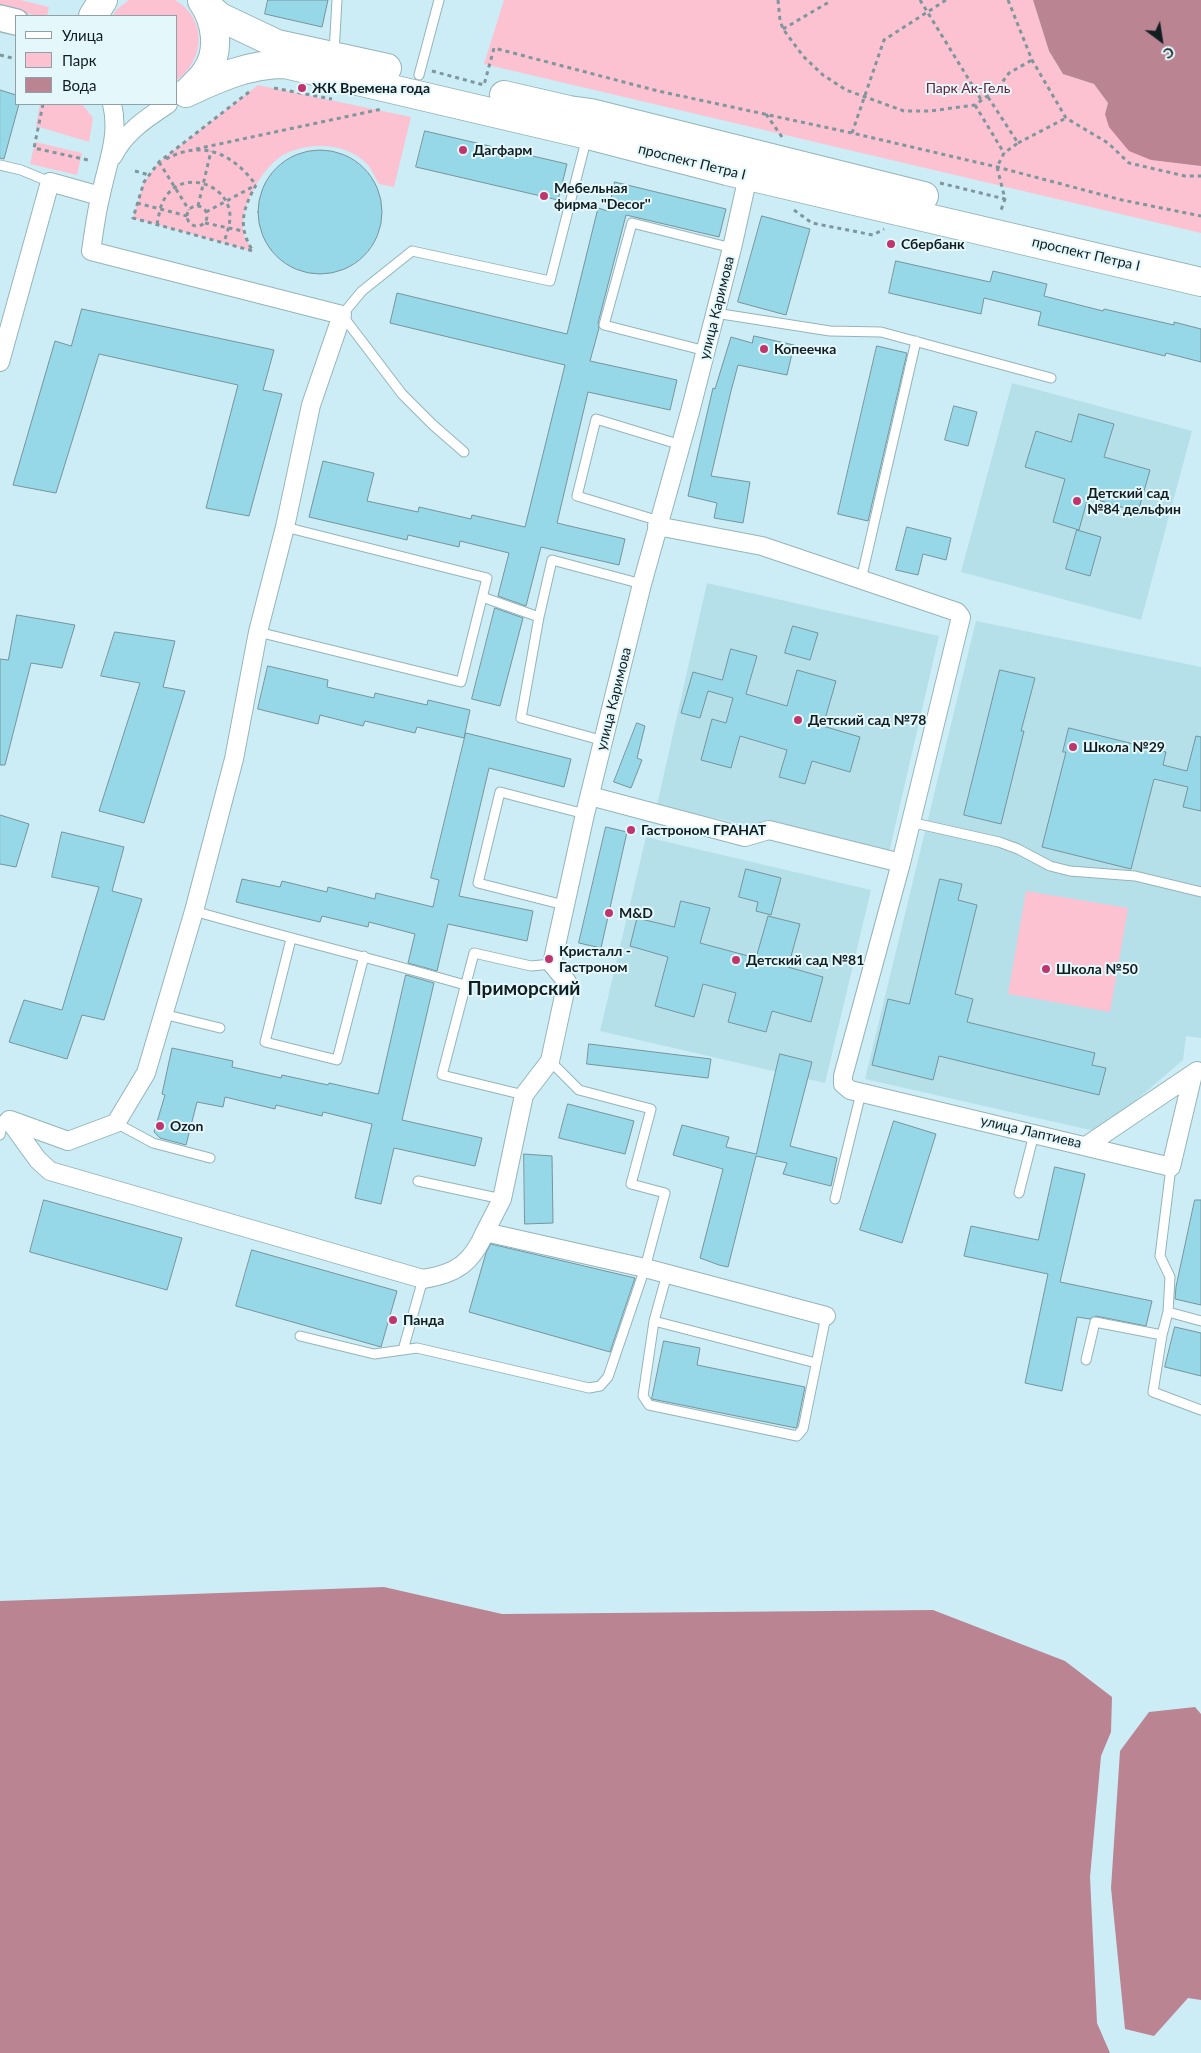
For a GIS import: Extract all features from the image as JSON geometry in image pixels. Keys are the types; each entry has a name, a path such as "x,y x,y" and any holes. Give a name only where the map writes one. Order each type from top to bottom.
{"main road":[{"path":"94,15 103,0"},
{"path":"178,97 206,72 215,50 215,32 203,1"},
{"name":"проспект Петра I","path":"203,1 220,16 277,44 420,71 569,110 591,113 751,165 1201,282"},
{"path":"0,18 15,22"},
{"name":"проспект Петра I","path":"178,98 221,77 250,67 285,64 588,134 999,215 1201,262"}],"street":[{"path":"4,1123 68,1141 116,1122 146,1073 194,911 234,759 258,632 285,527 311,405 342,315 91,251 100,196 114,139 115,122 112,105"},
{"path":"108,165 117,148 134,128 167,105"},
{"name":"улица Каримова","path":"552,964 585,814 642,584 706,350 751,165"},
{"path":"0,362 50,182 100,196"},
{"path":"590,796 745,837 769,830 901,863 962,617 957,612 762,546 658,523"},
{"name":"улица Лаптиева","path":"901,863 843,1076 844,1084 850,1090 1086,1146 1197,1071"},
{"path":"4,1123 50,1171 423,1279 444,1276 462,1264 477,1249 502,1199 524,1095 550,1061 567,982 552,964"},
{"path":"1086,1146 1171,1167 1197,1071"},
{"path":"485,1232 646,1268 826,1316"}],"lane":[{"path":"334,56 337,0"},
{"path":"420,71 438,0"},
{"path":"464,452 402,394 342,315 362,291 412,251 550,280 588,134"},
{"path":"0,165 21,170 50,182"},
{"path":"706,350 604,325 632,223 732,248"},
{"path":"715,313 830,331 881,332 1052,378"},
{"path":"861,580 916,341"},
{"path":"658,523 577,496 596,419 681,445"},
{"path":"258,632 461,682 487,578 285,527"},
{"path":"604,741 521,718 539,617 552,560 642,584"},
{"path":"482,597 539,617"},
{"path":"564,905 478,883 500,792 585,814"},
{"path":"910,822 999,842 1018,849 1050,866 1070,871 1135,876 1201,892"},
{"path":"194,911 465,985"},
{"path":"292,939 265,1042 337,1060 364,956"},
{"path":"524,1095 442,1075 474,953 531,966 552,964"},
{"path":"163,1014 220,1028"},
{"path":"300,1336 374,1354 417,1348 589,1388 600,1386 608,1376 646,1268 665,1193 631,1184 651,1109 579,1090 550,1061"},
{"path":"835,1199 861,1093"},
{"path":"116,1122 153,1143 210,1158"},
{"path":"1019,1193 1034,1134"},
{"path":"1171,1167 1160,1256 1170,1277 1168,1312 1162,1335 1153,1392 1201,1410"},
{"path":"418,1181 502,1199"},
{"path":"667,1274 654,1322 643,1396 649,1405 797,1436 803,1430 826,1316"},
{"path":"403,1350 423,1279"},
{"path":"1168,1312 1201,1321"},
{"path":"654,1322 816,1362"},
{"path":"1086,1360 1095,1322 1162,1335"}],"path":[{"path":"778,0 783,30 803,56 823,76 846,90 904,111 930,111 975,105 988,97 1009,73 1032,60"},
{"path":"920,0 982,101"},
{"path":"852,133 863,96 884,40 946,0"},
{"path":"1008,0 1032,60 1066,118 1108,143 1129,163 1185,176 1201,176"},
{"path":"783,30 829,2"},
{"path":"420,71 484,85 494,48 658,91 852,133 997,167 1122,200 1201,216"},
{"path":"0,54 15,58"},
{"path":"266,86 337,100"},
{"path":"250,90 159,162 144,182 133,218 253,251 243,231 246,208 256,184"},
{"path":"988,97 1018,143"},
{"path":"43,105 34,148 88,160"},
{"path":"975,105 1004,153"},
{"path":"159,162 176,154 382,109 373,108"},
{"path":"999,215 1005,199 997,167 1004,153 1018,143 1066,118"},
{"path":"196,150 211,151 236,162 256,184"},
{"path":"198,206 211,151"},
{"path":"159,162 189,210"},
{"path":"135,171 149,175"},
{"path":"157,224 165,198 175,188 188,182 203,183 216,189 226,201 230,214 229,227 224,242"},
{"path":"206,212 256,184"},
{"path":"137,203 187,216"},
{"path":"205,223 207,219 203,208 198,206 189,210 188,222 194,226 205,223 243,231"}],"shaded area":[{"name":"Детский сад №84 дельфин","path":"1012,383 1192,431 1141,620 961,572"},
{"name":"Детский сад №78","path":"707,583 939,636 888,857 657,805"},
{"path":"976,621 1201,667 1201,1038 1186,1036 1183,1060 1099,1132 865,1079"},
{"name":"Детский сад №81","path":"646,837 871,890 825,1083 600,1031"}],"green space":[{"path":"0,0 20,0 49,7 47,15 34,15 0,7"},
{"path":"129,0 175,0 186,8 193,18 199,40 193,62 186,72 178,79 178,15 113,15 117,9"},
{"name":"Парк Ак-Гель","path":"504,0 1033,0 1049,51 1063,74 1094,84 1108,103 1105,114 1151,160 1201,166 1201,233 484,64"},
{"path":"258,85 411,117 394,187 379,184 367,164 349,152 329,146 308,147 287,153 270,165 250,197 243,220 243,230 246,240 253,251 133,218 144,182 159,162"},
{"path":"40,105 83,105 93,118 89,142 36,126"},
{"path":"35,142 82,153 77,175 30,164"},
{"path":"1026,891 1128,908 1110,1012 1008,994"}],"water":[{"path":"1033,0 1201,0 1201,166 1151,160 1129,151 1109,127 1105,114 1108,103 1094,84 1063,74 1049,51"},
{"path":"384,1587 502,1614 933,1610 1065,1661 1112,1697 1111,1732 1101,1756 1090,1877 1097,2023 1110,2053 0,2053 0,1601"},
{"path":"1195,1707 1201,1714 1201,2000 1188,1998 1154,2036 1125,2029 1111,1888 1120,1751 1149,1712"}],"building":[{"path":"268,0 328,0 322,27 265,14"},
{"path":"0,90 15,95 15,105 19,105 4,159 0,158"},
{"path":"425,131 567,164 558,200 416,167"},
{"path":"320,150 344,155 364,168 377,188 382,212 377,236 364,256 344,269 320,274 296,269 276,256 263,236 258,212 263,188 276,168 296,155"},
{"path":"615,182 726,209 719,237 626,215 590,361 677,380 670,410 588,392 557,523 625,539 619,565 541,547 526,606 498,596 509,553 460,541 459,547 408,535 407,540 309,517 323,461 374,473 367,501 418,512 419,507 471,519 472,515 525,527 565,365 390,323 397,293 567,334 598,208 608,211"},
{"path":"762,216 810,229 786,315 738,302"},
{"path":"896,261 990,282 993,271 1047,284 1044,296 1103,311 1104,309 1174,325 1174,322 1201,329 1201,362 1166,353 1165,356 1038,325 1041,312 984,298 981,314 889,293"},
{"path":"82,309 274,350 263,390 282,394 249,516 206,508 238,385 99,354 56,493 13,485 55,341 71,346"},
{"path":"754,336 794,345 787,375 738,365 711,476 750,482 743,523 714,518 717,503 688,496 713,388 715,389 731,337 752,343"},
{"path":"877,346 907,353 868,521 838,514"},
{"path":"954,406 977,412 968,446 945,440"},
{"path":"1079,414 1114,424 1104,457 1150,470 1138,512 1088,497 1079,530 1053,522 1065,479 1025,467 1036,431 1071,442"},
{"path":"907,527 951,538 946,560 923,554 918,575 896,570"},
{"path":"1077,530 1101,537 1090,576 1066,569"},
{"path":"495,608 523,618 500,706 472,699"},
{"path":"17,615 75,625 62,668 31,663 5,765 0,765 0,659 8,660"},
{"path":"793,626 818,633 810,660 785,653"},
{"path":"115,632 175,641 163,687 185,691 144,823 99,811 140,683 101,676"},
{"path":"731,649 757,656 746,694 787,706 797,670 836,681 823,726 860,737 850,772 812,761 805,784 779,777 787,750 740,736 731,768 701,760 712,719 726,723 733,698 708,691 700,718 681,713 693,672 722,680"},
{"path":"268,666 328,680 327,687 374,698 375,693 427,705 428,700 470,710 464,738 417,727 415,733 365,721 363,726 320,715 318,724 258,709"},
{"path":"1000,670 1035,678 1021,731 1024,731 1001,824 964,815"},
{"path":"637,723 645,726 637,758 642,760 631,788 614,782"},
{"path":"1069,728 1166,752 1163,765 1187,771 1196,736 1201,737 1201,811 1183,807 1188,787 1154,779 1131,869 1042,847 1066,752 1063,752"},
{"path":"466,733 571,759 564,787 489,768 459,896 533,911 527,941 448,924 437,971 408,963 415,934 369,922 368,927 322,916 320,922 236,902 242,879 280,887 282,881 327,892 328,887 375,899 376,893 433,907 439,880 431,878"},
{"path":"0,815 29,824 16,867 0,864"},
{"path":"606,827 627,832 601,948 579,943"},
{"path":"62,832 124,847 112,891 142,899 104,1020 82,1015 67,1059 9,1042 24,1000 62,1010 99,887 52,877"},
{"path":"746,869 781,878 771,915 756,911 758,902 739,897"},
{"path":"940,879 962,884 958,900 977,905 955,994 973,999 967,1022 1095,1053 1092,1065 1106,1068 1099,1095 939,1056 933,1080 872,1065 888,999 909,1004"},
{"path":"681,901 710,908 700,943 756,958 768,916 800,924 788,967 823,977 811,1022 772,1011 766,1032 728,1022 736,993 703,984 694,1017 655,1006 668,957 630,946 637,918 674,927"},
{"path":"406,975 434,983 402,1120 482,1138 475,1166 394,1148 381,1204 355,1198 372,1124 323,1112 322,1116 276,1105 275,1109 225,1097 223,1107 197,1102 186,1145 160,1138 154,1132 165,1095 162,1094 172,1048 233,1061 232,1067 281,1078 282,1075 378,1094"},
{"path":"589,1044 711,1059 708,1078 587,1064"},
{"path":"780,1054 812,1062 790,1146 837,1158 831,1186 783,1174 787,1163 756,1156 728,1267 719,1265 700,1258 723,1169 673,1155 682,1125 729,1137 726,1147 756,1154"},
{"path":"568,1104 634,1121 625,1154 559,1138"},
{"path":"894,1121 936,1134 902,1243 860,1230"},
{"path":"524,1154 552,1156 553,1223 525,1224"},
{"path":"1055,1167 1085,1174 1060,1282 1152,1301 1146,1326 1096,1316 1090,1319 1077,1317 1062,1391 1025,1383 1048,1274 964,1256 971,1226 1038,1240"},
{"path":"44,1200 182,1238 167,1290 30,1252"},
{"path":"1195,1200 1201,1200 1201,1305 1175,1299"},
{"path":"491,1244 635,1278 610,1352 469,1312 486,1253"},
{"path":"252,1250 397,1291 381,1347 236,1306"},
{"path":"1175,1327 1201,1333 1201,1376 1165,1367"},
{"path":"664,1341 700,1348 697,1365 805,1387 796,1428 652,1399"}],"place":[{"name":"ЖК Времена года","path":"302,88"},
{"name":"Дагфарм","path":"463,150"},
{"name":"Мебельная фирма ''Decor''","path":"544,196"},
{"name":"Сбербанк","path":"891,244"},
{"name":"Копеечка","path":"764,349"},
{"name":"Детский сад №84 дельфин","path":"1077,501"},
{"name":"Детский сад №78","path":"798,720"},
{"name":"Школа №29","path":"1073,747"},
{"name":"Гастроном ГРАНАТ","path":"631,830"},
{"name":"M&D","path":"609,913"},
{"name":"Кристалл - Гастроном","path":"549,959"},
{"name":"Детский сад №81","path":"736,960"},
{"name":"Школа №50","path":"1046,969"},
{"name":"Ozon","path":"160,1126"},
{"name":"Панда","path":"393,1320"}],"district":[{"name":"Приморский","path":"524,989"}]}
